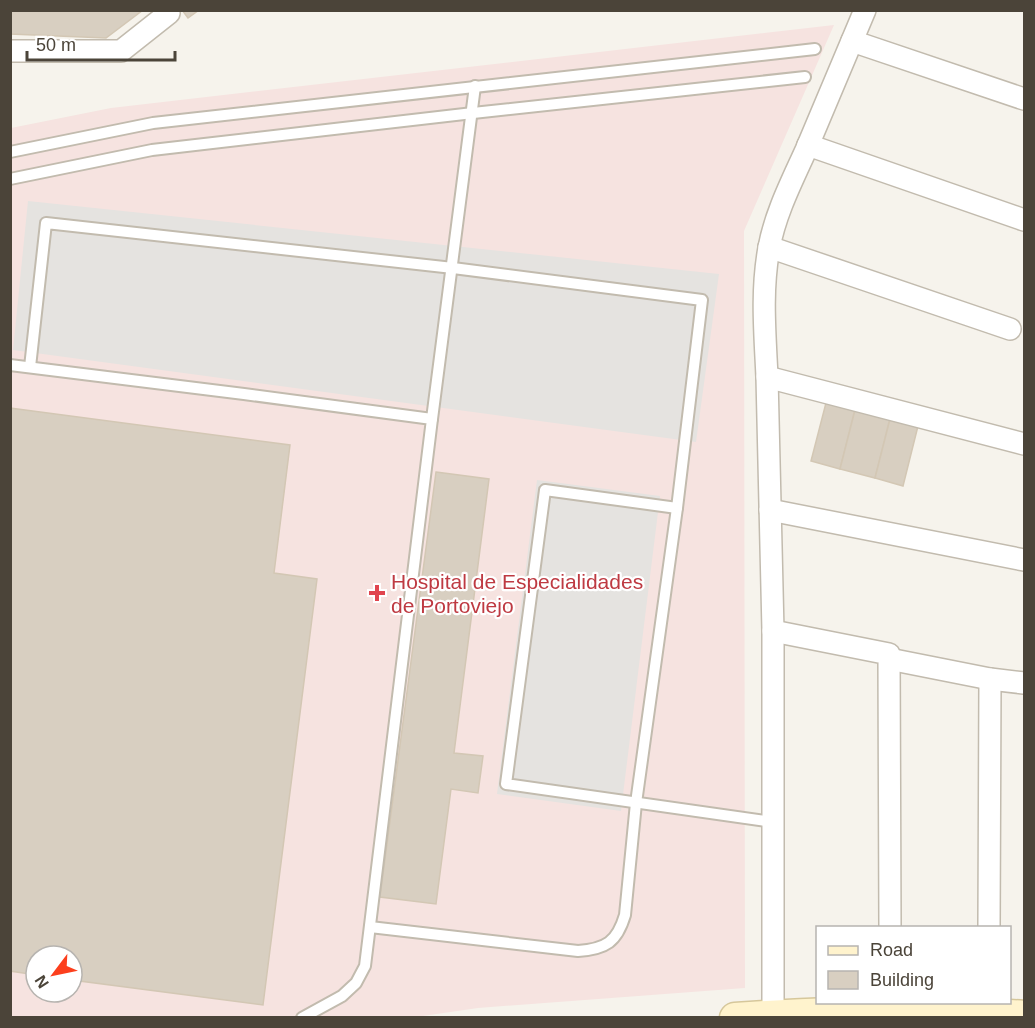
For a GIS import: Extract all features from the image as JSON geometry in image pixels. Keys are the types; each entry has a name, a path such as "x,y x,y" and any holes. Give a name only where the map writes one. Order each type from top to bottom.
{"street":[{"path":"773,1015 773,631 764,303 766,274 769,247 781,208 865,10"},
{"path":"10,51 121,51 169,13"},
{"path":"852,40 1024,99"},
{"path":"808,144 1024,220"},
{"path":"769,247 1010,329"},
{"path":"767,376 1024,444"},
{"path":"771,510 1024,560"},
{"path":"773,631 889,654 890,926"},
{"path":"889,659 990,679 1024,683"},
{"path":"989,926 990,679"},
{"path":"735,1017 890,1007 944,1015 989,1008 1024,1016"}],"lane":[{"path":"10,152 153,123 815,49"},
{"path":"10,179 152,150 805,76"},
{"path":"302,1017 342,996 356,983 365,966 475,86"},
{"path":"30,367 46,223 453,268 702,300 677,508 636,803 625,915 621,928 614,939 605,946 578,951 370,927"},
{"path":"10,365 432,419"},
{"path":"677,508 545,490 506,784 772,822"}],"shaded area":[{"name":"Hospital de Especialidades de Portoviejo","path":"834,25 744,231 745,988 478,1008 409,1018 11,1018 11,128 111,108"},
{"path":"28,201 719,274 696,442 13,350"},
{"path":"537,480 660,496 621,811 497,794"}],"building":[{"path":"10,10 143,10 106,38 10,34"},
{"path":"182,10 199,10 188,18"},
{"path":"826,403 855,410 840,469 811,461"},
{"path":"10,408 290,445 274,573 317,579 263,1005 84,982 84,944 24,944 24,973 10,971"},
{"path":"855,410 890,419 875,478 840,469"},
{"path":"890,419 918,426 903,486 875,478"},
{"path":"436,472 489,479 454,753 483,756 478,793 451,789 436,904 380,897"}],"place":[{"name":"Hospital de Especialidades de Portoviejo","path":"377,593"}]}
